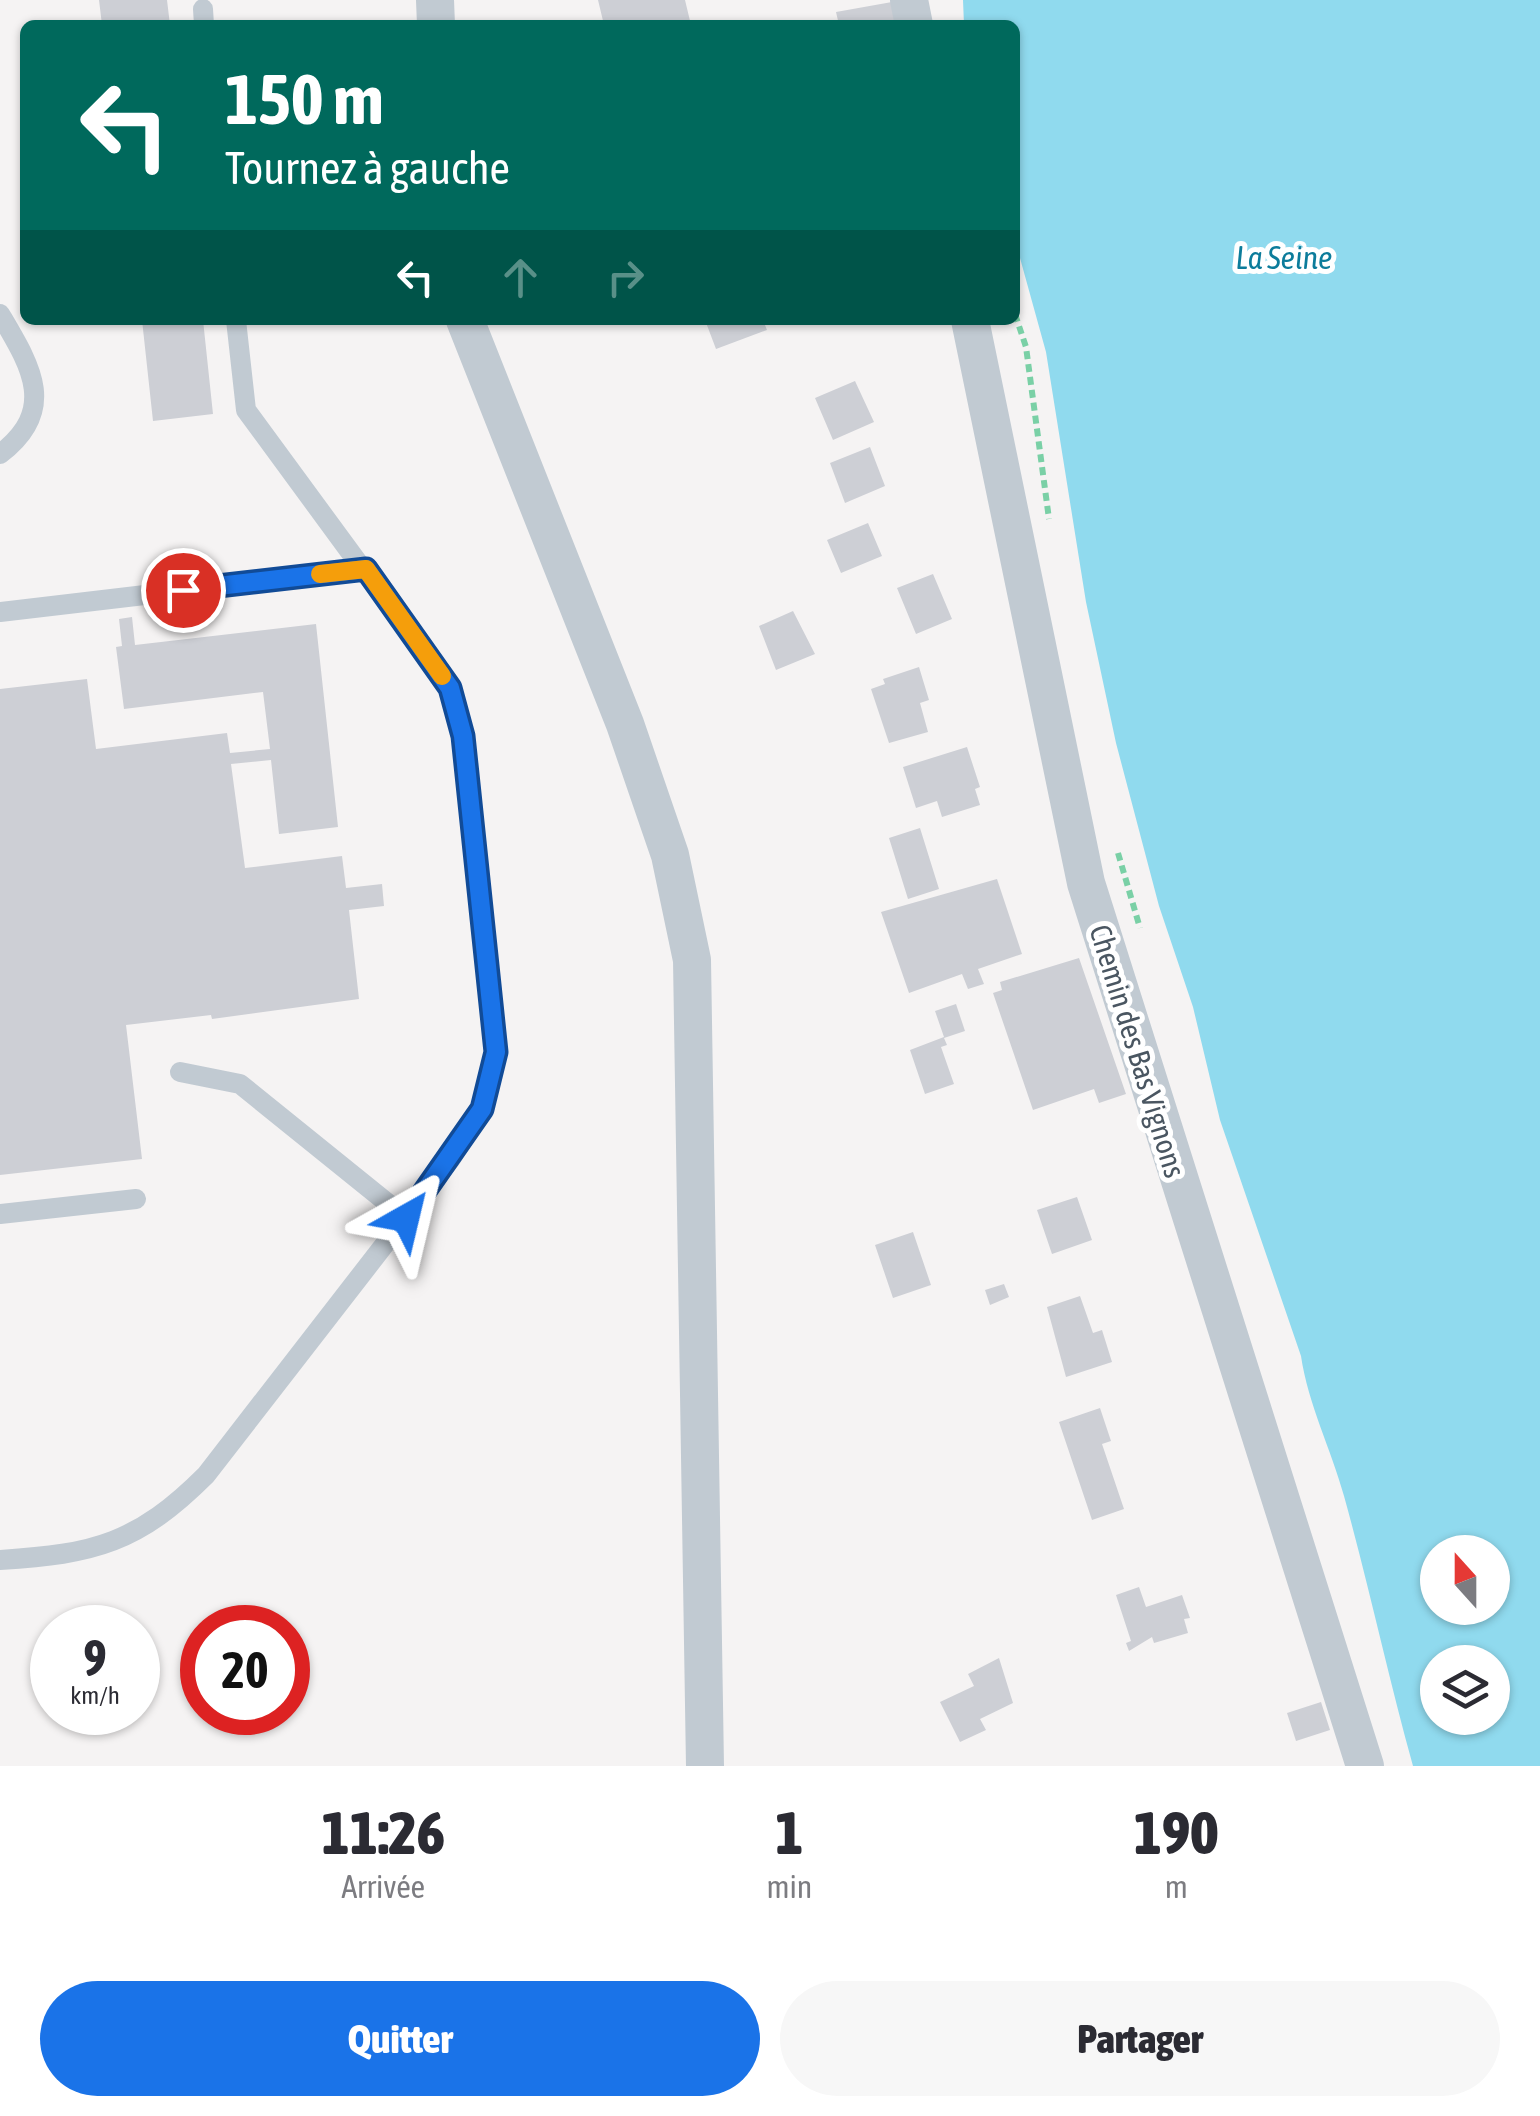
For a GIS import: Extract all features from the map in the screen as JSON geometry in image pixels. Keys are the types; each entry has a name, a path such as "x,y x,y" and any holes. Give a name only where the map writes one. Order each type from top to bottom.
{"street":[{"path":"467,325 625,724 684,906 692,960 705,1766"},
{"name":"Chemin des Bas Vignons","path":"971,325 1086,883 1364,1766"}],"lane":[{"path":"0,314 29,362 36,393 24,431 0,454"},
{"path":"0,1560 46,1558 109,1544 164,1516 206,1475 406,1218 482,1109 496,1052 463,736 441,673 246,410 237,325"},
{"path":"0,612 366,569"},
{"path":"180,1072 240,1084 406,1218"},
{"path":"0,1214 136,1199"}],"path":[{"path":"1019,325 1026,347 1050,523"},
{"path":"1117,849 1144,942"}],"water":[{"name":"La Seine","path":"963,0 1540,0 1540,1766 1413,1766 1344,1496 1301,1356 1220,1120 1193,1007 1159,906 1116,743 1086,602 1046,352 1020,258 1020,20 964,20"}],"building":[{"path":"99,0 167,0 169,20 101,20"},
{"path":"598,0 685,0 690,20 603,20"},
{"path":"892,2 895,20 838,20 836,12"},
{"path":"143,325 204,325 213,414 153,421"},
{"path":"707,325 765,325 767,330 716,349"},
{"path":"855,381 874,422 833,440 815,398"},
{"path":"870,447 885,486 845,503 830,463"},
{"path":"868,523 882,556 841,573 827,540"},
{"path":"933,574 952,619 916,634 897,588"},
{"path":"793,611 815,654 776,670 759,626"},
{"path":"132,617 135,645 316,624 338,827 279,834 271,760 231,764 245,868 342,856 346,888 382,884 384,906 349,910 359,999 212,1019 211,1015 126,1025 142,1159 0,1175 0,689 87,679 96,749 227,733 230,753 270,749 263,692 124,709 116,647 122,646 119,619"},
{"path":"919,667 929,700 920,703 928,732 889,743 871,689 885,684 883,679"},
{"path":"967,747 980,787 975,789 980,805 942,817 937,801 916,808 903,767"},
{"path":"920,828 939,889 908,899 889,838"},
{"path":"997,879 1022,954 978,969 984,984 968,989 962,974 909,993 881,912"},
{"path":"1079,958 1126,1094 1099,1103 1094,1089 1033,1110 993,993 1002,990 1000,982"},
{"path":"956,1004 965,1031 944,1038 947,1045 941,1047 954,1084 925,1094 910,1050 944,1037 935,1011"},
{"path":"1077,1197 1092,1240 1052,1254 1037,1210"},
{"path":"913,1232 931,1285 893,1298 875,1245"},
{"path":"1004,1284 1009,1297 990,1305 985,1290"},
{"path":"1080,1296 1093,1333 1102,1330 1112,1362 1066,1377 1047,1307"},
{"path":"1100,1408 1111,1441 1102,1444 1124,1509 1092,1520 1059,1422"},
{"path":"1139,1587 1146,1607 1182,1595 1190,1618 1184,1619 1188,1633 1154,1643 1152,1637 1129,1651 1126,1643 1131,1641 1116,1595"},
{"path":"999,1658 1013,1703 980,1719 986,1730 960,1742 940,1702 974,1686 968,1674"},
{"path":"1321,1702 1330,1730 1296,1741 1287,1713"}],"slow traffic":[{"path":"320,574 366,569 442,676"}],"route":[{"path":"183,590 366,569 450,688 463,736 496,1052 482,1109 406,1218"}]}
